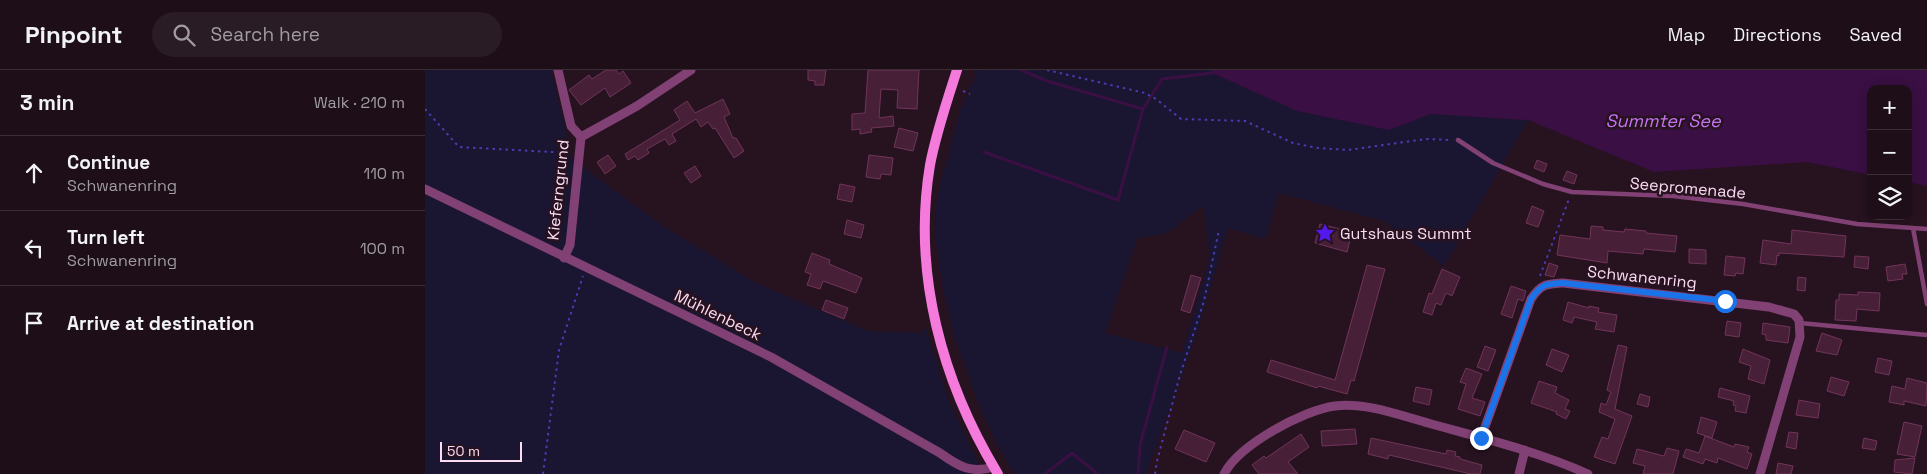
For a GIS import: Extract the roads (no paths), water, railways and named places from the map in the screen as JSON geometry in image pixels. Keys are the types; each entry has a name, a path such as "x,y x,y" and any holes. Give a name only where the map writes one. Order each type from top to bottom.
{"main road":[{"path":"957,70 937,134 930,166 924,218 926,273 935,320 954,382 975,432 996,470"}],"street":[{"name":"Kieferngrund","path":"558,70 571,126 581,137 570,245 564,258"},
{"path":"581,137 637,106 691,70"},
{"name":"Mühlenbeck","path":"425,189 771,357 953,462 976,471 996,470"},
{"name":"Schwanenring","path":"1481,438 1531,299 1540,287 1563,283 1725,301 1769,307 1794,314 1800,322"},
{"path":"1760,474 1800,337 1800,322"},
{"path":"1224,474 1229,465 1246,449 1273,431 1316,410 1336,406 1357,406 1395,414 1525,450 1588,474"},
{"path":"1519,474 1525,450"}],"lane":[{"name":"Seepromenade","path":"1458,140 1493,163 1543,184 1572,192 1673,196 1743,204 1857,224 1927,229"},
{"path":"1913,228 1927,304"},
{"path":"1800,322 1927,335"}],"water":[{"name":"Summter See","path":"1211,70 1927,70 1927,186 1912,183 1912,85 1867,85 1867,174 1807,162 1654,172 1528,120 1431,114 1389,130 1297,111 1212,73"}],"waterway":[{"path":"1021,70 1047,81 1143,109 1162,79 1212,73"},
{"path":"984,152 1118,200 1143,109"},
{"path":"1138,474 1140,445 1167,347"},
{"path":"1045,474 1072,453 1098,474"}],"place":[{"name":"Gutshaus Summt","path":"1325,233"}]}
